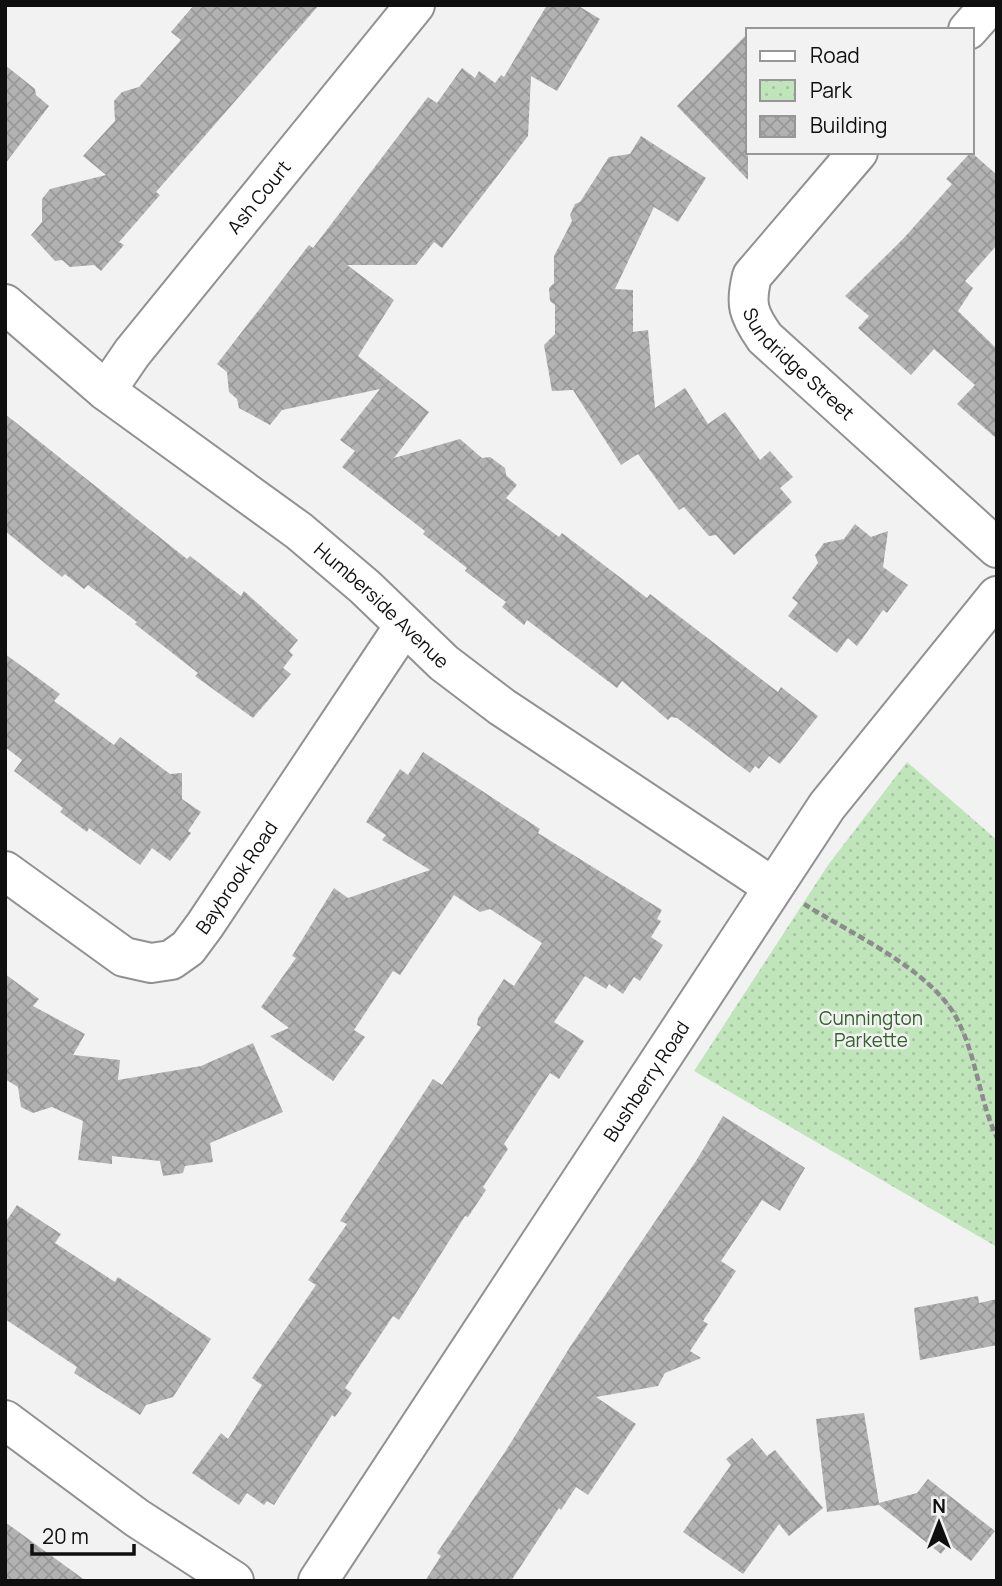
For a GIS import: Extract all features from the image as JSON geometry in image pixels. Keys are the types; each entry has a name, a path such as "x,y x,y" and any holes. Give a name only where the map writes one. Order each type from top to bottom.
{"street":[{"name":"Ash Court","path":"106,391 132,353 415,5"},
{"path":"970,28 990,5"},
{"name":"Sundridge Street","path":"857,154 752,276 746,299 754,321 765,338 997,548"},
{"name":"Humberside Avenue","path":"5,304 106,391 299,531 365,587 404,626 502,707 787,894"},
{"name":"Bushberry Road","path":"318,1581 787,894 827,806 997,596"},
{"name":"Baybrook Road","path":"5,871 124,957 151,963 171,960 188,948 205,925 404,626"},
{"path":"5,1420 138,1518 234,1581"}],"path":[{"path":"787,894 929,982 952,1008 961,1027 997,1138"}],"green space":[{"name":"Cunnington Parkette","path":"907,762 997,840 997,1247 694,1071 828,865"}],"building":[{"path":"194,5 319,5 156,192 160,195 119,242 124,245 101,271 94,265 70,267 62,260 55,261 31,235 42,222 42,199 50,189 106,175 83,156 115,121 114,101 122,92 139,87 181,40 171,32"},
{"path":"547,5 577,5 600,19 557,91 531,76 528,136 442,248 434,242 416,265 347,265 394,300 358,356 429,412 394,458 460,439 482,458 490,457 505,468 506,475 517,485 506,498 559,537 562,533 647,598 650,594 778,692 781,687 818,716 780,764 769,756 759,769 755,766 750,773 677,718 671,717 668,720 622,681 617,688 527,620 524,625 502,607 506,602 465,571 467,568 423,534 425,531 342,467 355,451 340,440 380,389 282,410 270,425 239,408 237,399 229,392 227,372 217,364 309,245 313,248 428,97 437,103 462,68 475,78 479,71 495,83 501,75 504,77"},
{"path":"746,35 748,180 677,106"},
{"path":"5,65 35,89 36,95 49,106 5,164"},
{"path":"641,136 706,178 678,222 654,207 615,289 633,290 633,332 648,330 655,408 685,388 708,424 725,412 760,460 770,451 793,477 780,488 792,502 734,555 716,535 709,536 684,507 679,510 638,454 621,465 573,390 552,391 544,345 555,334 555,305 550,301 549,288 554,283 554,256 572,221 570,215 575,204 580,202 609,157 630,154"},
{"path":"969,154 973,154 997,175 997,245 965,281 973,288 958,311 997,349 997,439 957,404 975,385 934,349 911,375 858,328 869,316 845,296 903,239 952,184 946,179"},
{"path":"5,414 187,559 190,556 241,596 244,591 298,640 289,651 293,655 283,668 291,674 253,718 195,676 198,673 88,585 84,589 65,574 62,577 5,531"},
{"path":"855,524 871,537 888,531 883,567 908,585 887,613 883,610 857,646 848,638 837,653 788,616 798,603 792,598 818,563 815,555 824,543 844,539"},
{"path":"5,654 60,694 54,701 114,745 120,737 170,774 182,773 182,799 201,812 188,831 191,833 170,861 152,848 140,865 89,828 87,832 60,812 63,808 14,771 22,760 5,747"},
{"path":"423,752 540,829 538,833 662,910 657,919 661,921 651,937 663,945 640,981 634,977 623,994 609,984 606,989 585,976 554,1022 584,1041 559,1079 550,1073 504,1144 508,1149 483,1187 486,1190 468,1217 465,1216 399,1320 393,1316 345,1388 352,1393 335,1417 332,1415 274,1505 267,1501 264,1505 247,1493 239,1505 192,1473 221,1433 228,1439 262,1385 252,1378 316,1285 308,1280 347,1224 340,1221 433,1079 442,1085 481,1027 477,1025 478,1018 504,979 514,986 542,943 490,909 480,912 454,895 400,975 393,971 354,1030 365,1037 333,1081 270,1036 289,1028 261,1007 296,958 292,956 334,888 348,898 430,870 382,840 386,835 366,822 400,769 408,775"},
{"path":"5,974 39,999 33,1006 85,1034 73,1055 120,1060 118,1080 201,1066 253,1043 283,1112 210,1143 213,1162 185,1166 183,1173 163,1176 160,1161 112,1156 112,1164 78,1160 83,1121 52,1107 33,1113 21,1107 18,1087 5,1079"},
{"path":"723,1116 805,1168 780,1211 762,1200 721,1261 736,1271 703,1321 708,1324 690,1351 701,1358 665,1373 658,1386 596,1397 636,1424 588,1495 576,1487 561,1510 559,1508 511,1581 425,1581 441,1556 437,1553"},
{"path":"17,1205 61,1234 55,1243 115,1282 118,1277 211,1339 173,1397 146,1405 140,1415 74,1373 77,1367 5,1319 5,1223"},
{"path":"978,1296 979,1303 997,1299 997,1345 920,1360 914,1308"},
{"path":"864,1413 879,1503 917,1493 928,1479 995,1531 971,1561 949,1544 941,1554 879,1505 827,1512 816,1419"},
{"path":"752,1438 767,1456 775,1450 823,1508 789,1536 779,1524 743,1574 683,1532 731,1465 726,1459"},
{"path":"5,1522 86,1581 5,1581"}]}
